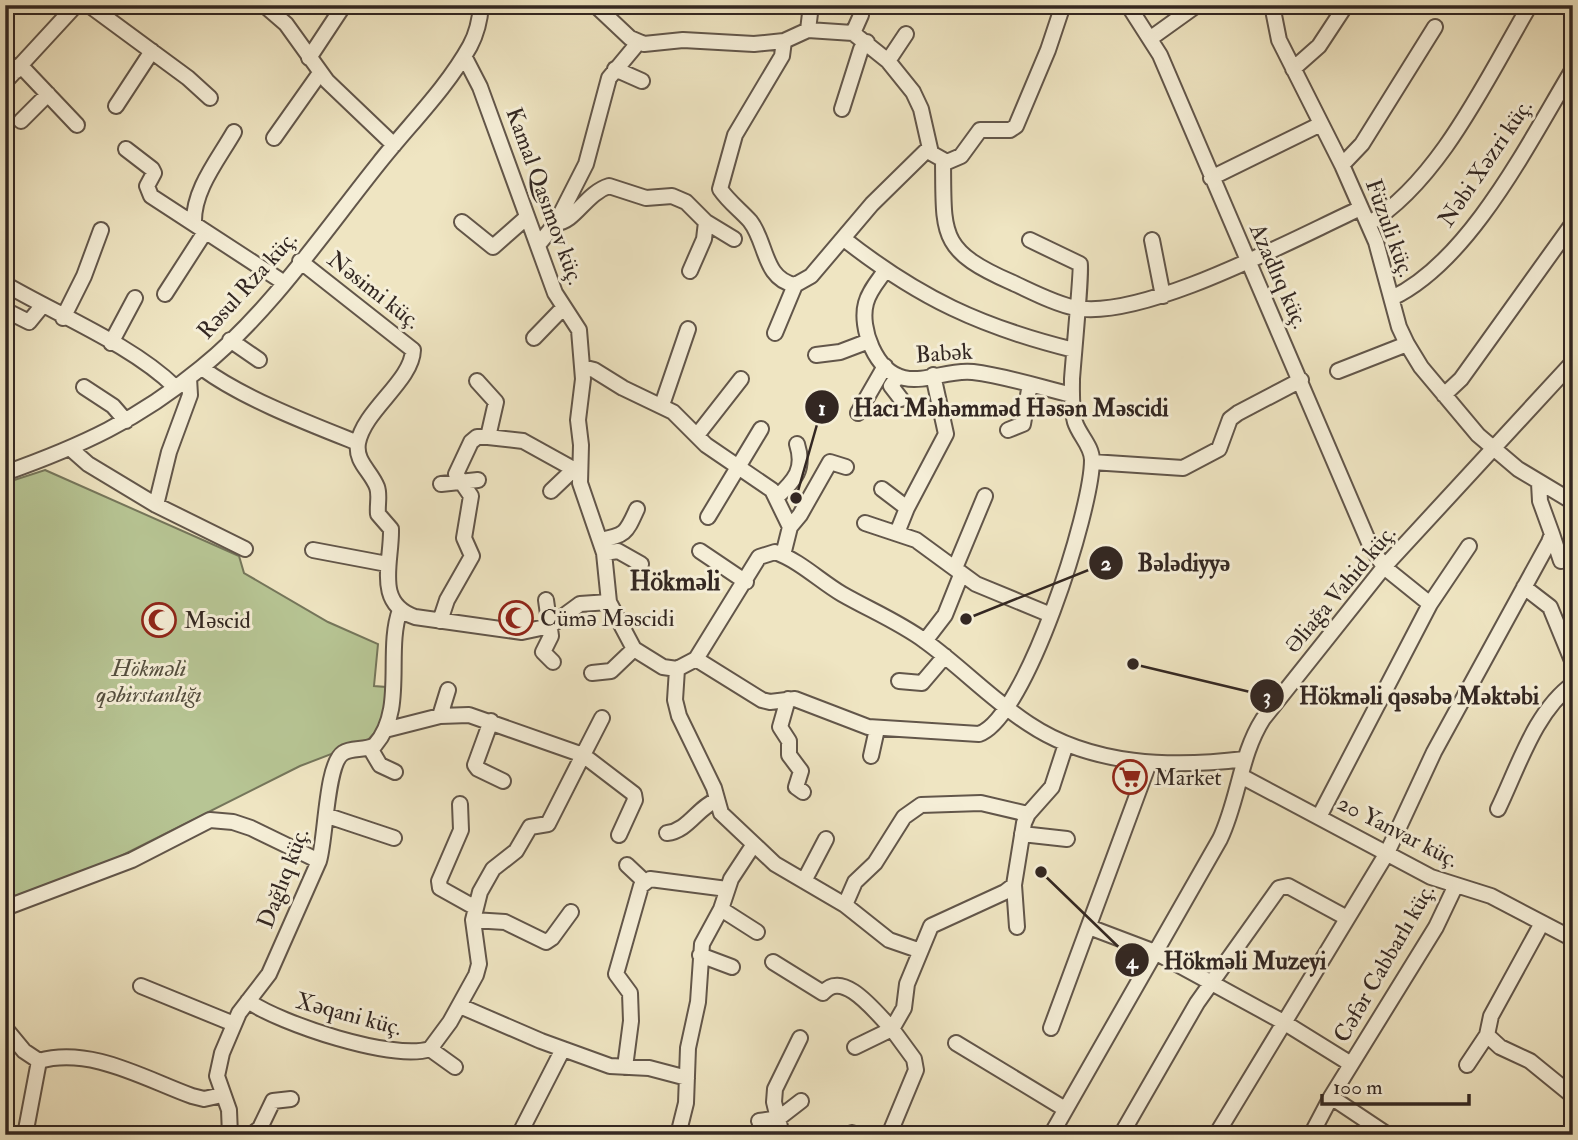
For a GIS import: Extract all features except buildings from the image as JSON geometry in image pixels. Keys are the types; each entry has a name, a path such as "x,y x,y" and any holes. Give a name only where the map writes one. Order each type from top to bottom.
{"street":[{"path":"5,82 76,5"},
{"path":"89,5 210,98"},
{"path":"264,5 286,24 320,73 394,145"},
{"path":"309,58 344,5"},
{"path":"464,56 477,31 481,5"},
{"path":"595,5 638,43"},
{"path":"807,30 811,5"},
{"path":"943,162 957,160 980,130 1010,130 1016,126 1063,5"},
{"name":"Azadlıq küç.","path":"1128,5 1151,38 1370,545 1384,567"},
{"path":"1151,38 1197,5"},
{"name":"Füzuli küç.","path":"1272,5 1279,40 1342,165 1368,224 1406,344 1444,395 1493,449 1539,483 1573,502"},
{"path":"1293,69 1319,46 1346,5"},
{"path":"1368,224 1402,201 1437,159 1530,5"},
{"path":"853,33 861,15"},
{"path":"1342,165 1362,144 1435,27"},
{"path":"538,245 556,223 569,220 580,196 606,87 615,69 638,43 683,40 754,44 784,41 807,30 853,33 867,41 888,61 918,100 929,148 943,162 944,229 955,248 1006,280 1076,307 1127,305 1163,296 1361,208"},
{"path":"888,61 906,34"},
{"path":"784,41 782,56 735,135 720,188 757,232 771,269 786,284 795,285 811,276 872,204 929,148"},
{"path":"842,109 861,49 867,41"},
{"path":"116,106 152,51"},
{"name":"Rəsul Rza küç.","path":"5,473 71,450 126,421 202,368 283,282 464,56"},
{"name":"Kamal Qasımov küç.","path":"464,56 480,87 563,308 579,330 582,367 575,472 602,546 609,602 634,649"},
{"path":"5,59 48,94 77,125"},
{"path":"615,69 642,81"},
{"name":"Nəbi Xəzri küç.","path":"1392,298 1425,278 1457,246 1514,167 1573,69"},
{"path":"274,138 320,73"},
{"path":"21,121 48,94"},
{"path":"1210,178 1321,124"},
{"path":"165,294 199,228 194,210 201,190 234,132"},
{"path":"126,149 152,169 147,186 151,196 283,282"},
{"path":"580,196 609,186 646,198 672,196 686,202 706,222 734,239"},
{"path":"462,222 494,247 527,217"},
{"path":"690,271 704,239 706,222"},
{"path":"1444,395 1461,379 1573,223"},
{"path":"63,318 84,276 101,230"},
{"path":"845,239 915,291 955,311 1018,336 1074,350"},
{"path":"696,659 762,700 770,702 788,699 877,729 979,734 990,727 1006,707 1026,673 1073,557 1092,463 1089,447 1075,420 1072,395 1076,307 1083,270 1080,264 1030,240"},
{"path":"1152,240 1163,296"},
{"name":"Nəsimi küç.","path":"300,261 413,350 410,363 366,424 358,443"},
{"name":"Babək","path":"885,271 866,303 864,316 869,341 885,366 898,376 918,379 933,374 961,371 997,375 1072,395"},
{"path":"5,284 111,343 160,373 175,387"},
{"path":"775,333 795,285"},
{"path":"111,343 135,298"},
{"path":"5,310 29,322 42,306"},
{"path":"534,338 563,308"},
{"path":"662,405 688,329"},
{"path":"230,340 259,360"},
{"path":"816,355 841,352 869,341"},
{"path":"1338,371 1406,344"},
{"name":"Əliağa Vahid küç.","path":"1051,1135 1220,839 1235,805 1253,736 1270,709 1384,567 1573,362"},
{"path":"858,413 885,366"},
{"path":"582,367 594,370 623,388 662,405 698,434 706,445 772,490 790,527"},
{"path":"202,368 220,380 317,427 358,443 360,461 378,491 378,514 391,529 387,564 390,598 400,610 440,621 522,632 550,626 575,606 609,602"},
{"path":"897,533 907,508 946,434 933,374"},
{"path":"898,376 891,386 901,399"},
{"path":"156,505 169,452 190,395 188,377"},
{"path":"698,434 741,379"},
{"path":"1092,463 1183,468 1219,449 1230,419 1238,413 1301,380"},
{"path":"477,381 496,402 488,437"},
{"path":"1007,430 1023,424 1030,384"},
{"path":"83,387 113,406 126,421"},
{"path":"708,517 761,429"},
{"path":"440,621 442,610 472,556 464,538 471,496 456,474 456,468 471,442 477,437 523,441 575,472 551,491"},
{"path":"777,497 800,469 801,458 797,444"},
{"path":"71,450 88,464 156,505 245,549"},
{"path":"776,554 830,462 846,467"},
{"path":"441,484 478,480"},
{"path":"1539,483 1539,501 1561,561"},
{"path":"882,489 907,508"},
{"path":"925,641 945,615 985,496"},
{"path":"602,546 627,531 637,509"},
{"path":"865,523 916,540 958,571 1051,615"},
{"path":"1216,1135 1387,853 1434,752 1552,534"},
{"path":"602,546 618,551 641,564"},
{"path":"1319,817 1430,604 1469,546"},
{"path":"313,551 387,564"},
{"path":"700,551 746,582"},
{"path":"593,673 611,671 634,649 653,663 677,669 696,659 759,557 776,554 925,641 1006,707 1042,732 1066,744 1149,763 1189,764 1245,759"},
{"path":"1384,567 1430,604"},
{"path":"1524,587 1550,607 1573,663"},
{"path":"546,600 551,636 543,652 553,662"},
{"path":"395,772 380,765 370,748 385,730 390,710 395,629 400,610"},
{"path":"899,681 922,683 945,656"},
{"path":"677,669 676,700 679,716 721,813 775,864 845,905 889,940 918,950"},
{"path":"1498,809 1544,715 1555,700 1573,684"},
{"path":"440,716 448,690"},
{"path":"788,699 780,727 789,741 789,755 800,771 796,787 803,792"},
{"path":"385,730 440,716 469,715 583,755 634,794 635,800 619,835"},
{"path":"474,914 500,860 516,851 534,825 548,824 602,718"},
{"path":"491,721 475,765 503,781"},
{"path":"871,756 877,729"},
{"path":"1017,927 1014,885 1022,834 1028,814 1052,786 1066,744"},
{"name":"Dağlıq küç.","path":"230,1135 230,1117 222,1095 218,1064 234,1024 269,974 319,862 336,760 344,752 370,748"},
{"path":"1051,1028 1149,763"},
{"name":"20 Yanvar küç.","path":"1241,776 1455,887 1481,892 1573,939"},
{"path":"667,833 681,828 704,807 717,800"},
{"path":"845,905 855,882 875,863 904,817 921,805 981,803 1028,814"},
{"path":"460,804 461,830 439,881 440,888 474,914 505,922 546,942 552,939 571,912"},
{"path":"328,816 394,838"},
{"path":"5,908 132,860 210,820 233,822 251,828 319,862"},
{"path":"1022,834 1067,839"},
{"path":"804,881 826,839"},
{"path":"678,1135 686,1103 690,1035 698,1003 700,955 706,934 721,909 727,889 754,844"},
{"path":"627,865 645,881 664,880 727,889"},
{"path":"625,1067 631,1021 630,993 616,974 645,881"},
{"path":"855,1046 892,1029 904,1008 907,984 926,932 936,922 1005,892 1014,885"},
{"path":"1121,1135 1163,1057 1279,888 1285,885 1347,918"},
{"name":"Cəfər Cabbarlı küç.","path":"1311,1135 1351,1063 1436,927 1455,887"},
{"path":"721,909 757,932"},
{"name":"Xəqani küç.","path":"248,1001 272,1016 307,1030 406,1052 430,1049 460,1006 479,964 474,914"},
{"path":"1467,1065 1487,1035 1491,1016 1542,923"},
{"path":"1089,927 1155,952 1285,1023 1351,1063"},
{"path":"700,955 732,967"},
{"path":"773,962 823,993 829,985 835,984 851,990 892,1029 914,1059 916,1070 889,1135"},
{"path":"141,986 234,1024"},
{"path":"460,1006 610,1066 649,1068 687,1078"},
{"path":"5,1028 24,1051 38,1061"},
{"path":"1487,1035 1500,1047 1530,1062 1573,1096"},
{"path":"782,1135 774,1102 775,1088 800,1038"},
{"path":"956,1043 1065,1109"},
{"path":"430,1049 455,1068"},
{"path":"519,1135 563,1049"},
{"path":"38,1061 57,1056 81,1057 192,1096 204,1099 222,1095"},
{"path":"25,1135 38,1061"},
{"path":"1331,1097 1388,1135"},
{"path":"251,1135 260,1128 273,1101 291,1099"},
{"path":"759,1121 779,1118 801,1101"},
{"path":"5,1129 11,1135"}],"green space":[{"name":"Hökməli qəbirstanlığı","path":"45,470 239,556 244,573 328,622 378,644 374,686 386,687 386,705 377,730 368,740 300,766 119,857 5,900 5,505 11,499 5,491 5,483"}],"place":[{"name":"Hacı Məhəmməd Həsən Məscidi","path":"796,498"},
{"name":"Cümə Məscidi","path":"516,618"},
{"name":"Bələdiyyə","path":"966,619"},
{"name":"Məscid","path":"159,620"},
{"name":"Hökməli qəsəbə Məktəbi","path":"1133,664"},
{"name":"Market","path":"1130,777"},
{"name":"Hökməli Muzeyi","path":"1041,872"}],"district":[{"name":"Hökməli","path":"675,582"}]}
